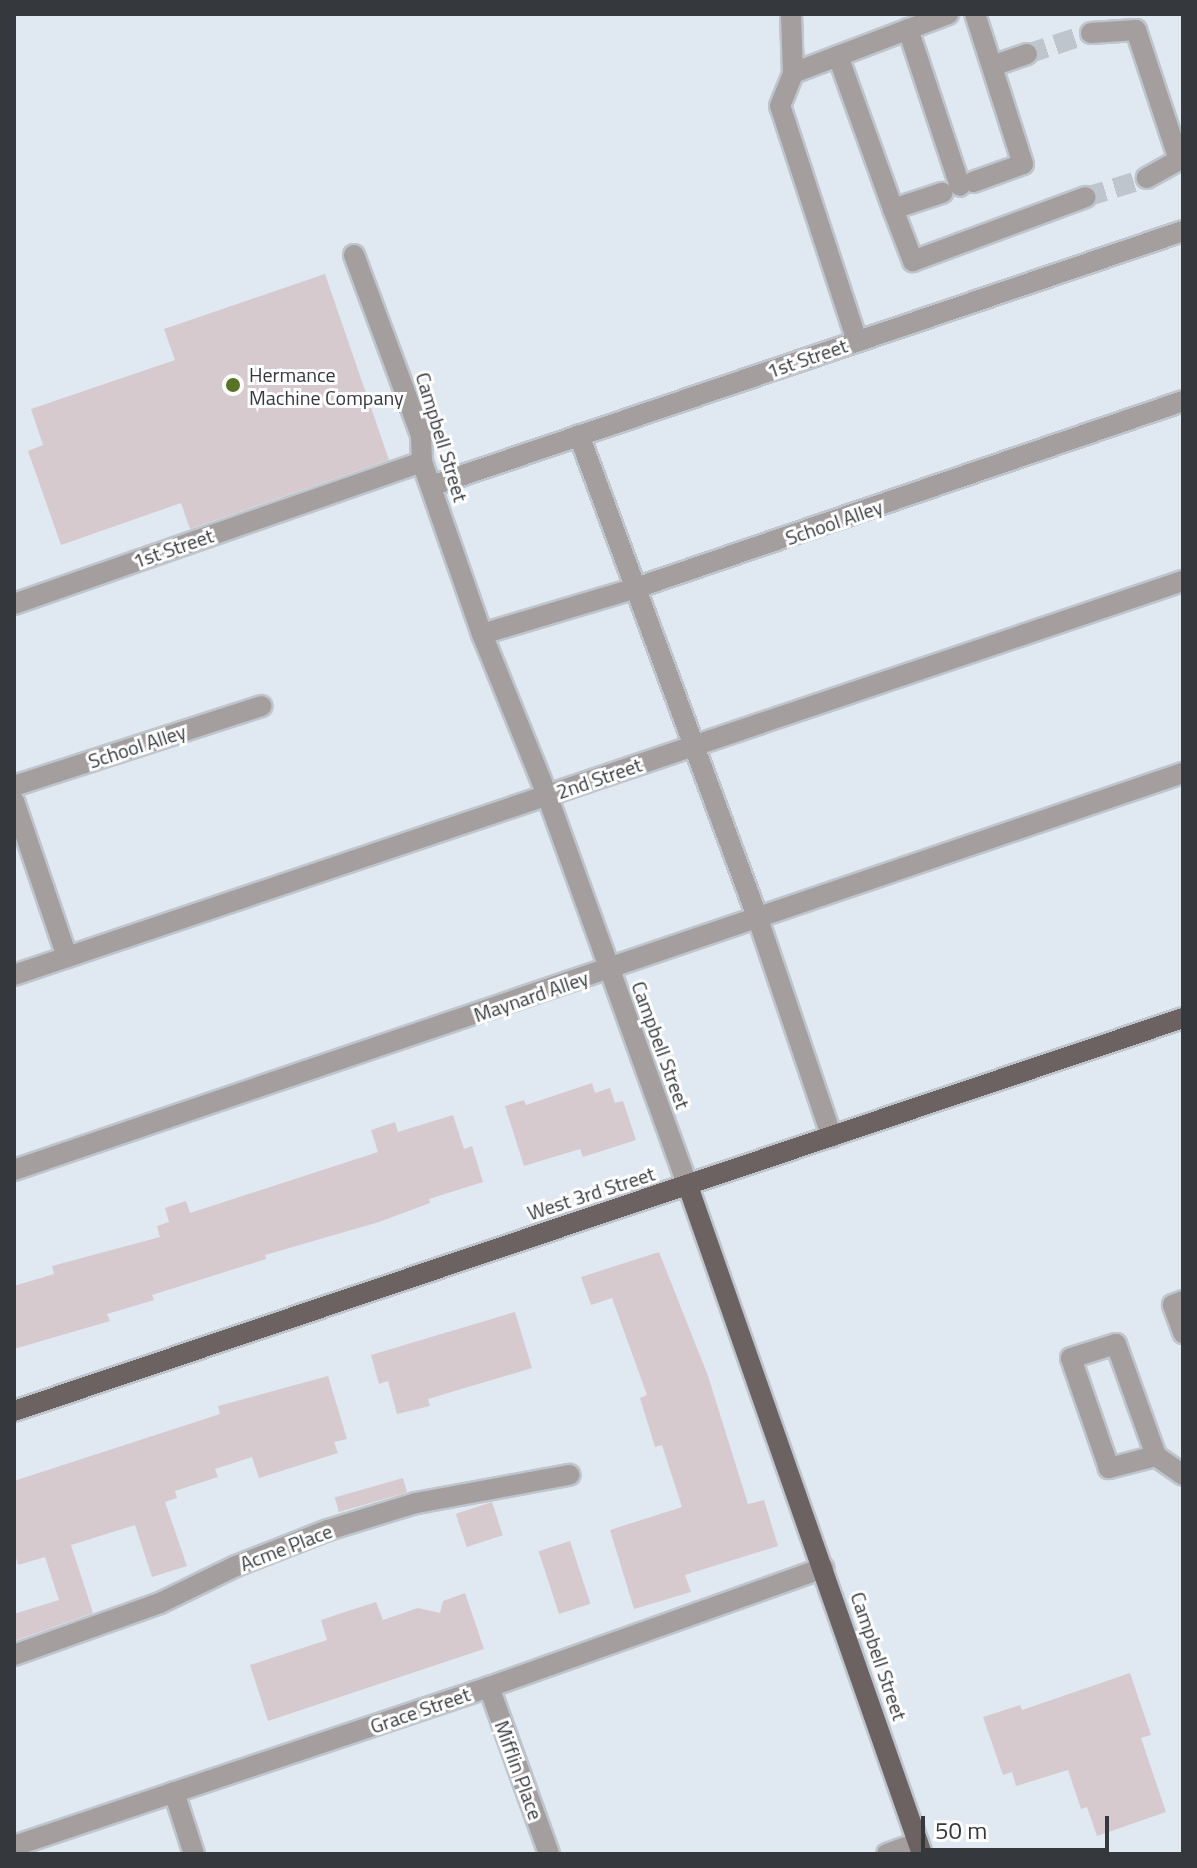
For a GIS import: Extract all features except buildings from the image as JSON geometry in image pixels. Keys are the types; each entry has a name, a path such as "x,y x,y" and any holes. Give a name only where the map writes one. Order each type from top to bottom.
{"main road":[{"name":"West 3rd Street","path":"14,1411 1183,1018"},
{"name":"Campbell Street","path":"688,1186 920,1849"}],"street":[{"path":"791,14 793,73 780,106 857,341"},
{"path":"793,73 948,14"},
{"path":"893,209 1023,164 975,14"},
{"path":"908,29 958,187"},
{"path":"1091,33 1136,30 1179,160 1147,178"},
{"path":"992,66 1027,54"},
{"path":"838,56 913,261 1086,197"},
{"name":"1st Street","path":"431,486 1183,231"},
{"name":"Campbell Street","path":"354,255 421,435 422,462 482,634 547,795 688,1186"},
{"name":"School Alley","path":"482,634 636,588 1183,401"},
{"path":"579,435 758,919 832,1137"},
{"name":"1st Street","path":"14,604 422,462"},
{"name":"2nd Street","path":"14,975 1183,581"},
{"name":"School Alley","path":"14,786 261,706"},
{"name":"Maynard Alley","path":"14,1170 1183,773"},
{"path":"14,801 67,957"},
{"path":"1183,1301 1173,1305 1183,1333"},
{"path":"1156,1456 1109,1468 1071,1358 1116,1344 1156,1456 1183,1475"},
{"name":"Acme Place","path":"14,1655 160,1603 236,1566 328,1530 416,1503 569,1475"},
{"name":"Grace Street","path":"14,1846 489,1687 823,1568"},
{"name":"Mifflin Place","path":"489,1687 549,1854"},
{"path":"174,1792 194,1854"},
{"path":"887,1854 920,1849"}],"tunnel":[{"path":"1027,54 1091,33"},
{"path":"1086,197 1147,178"}],"place":[{"name":"Hermance Machine Company","path":"233,385"}]}
